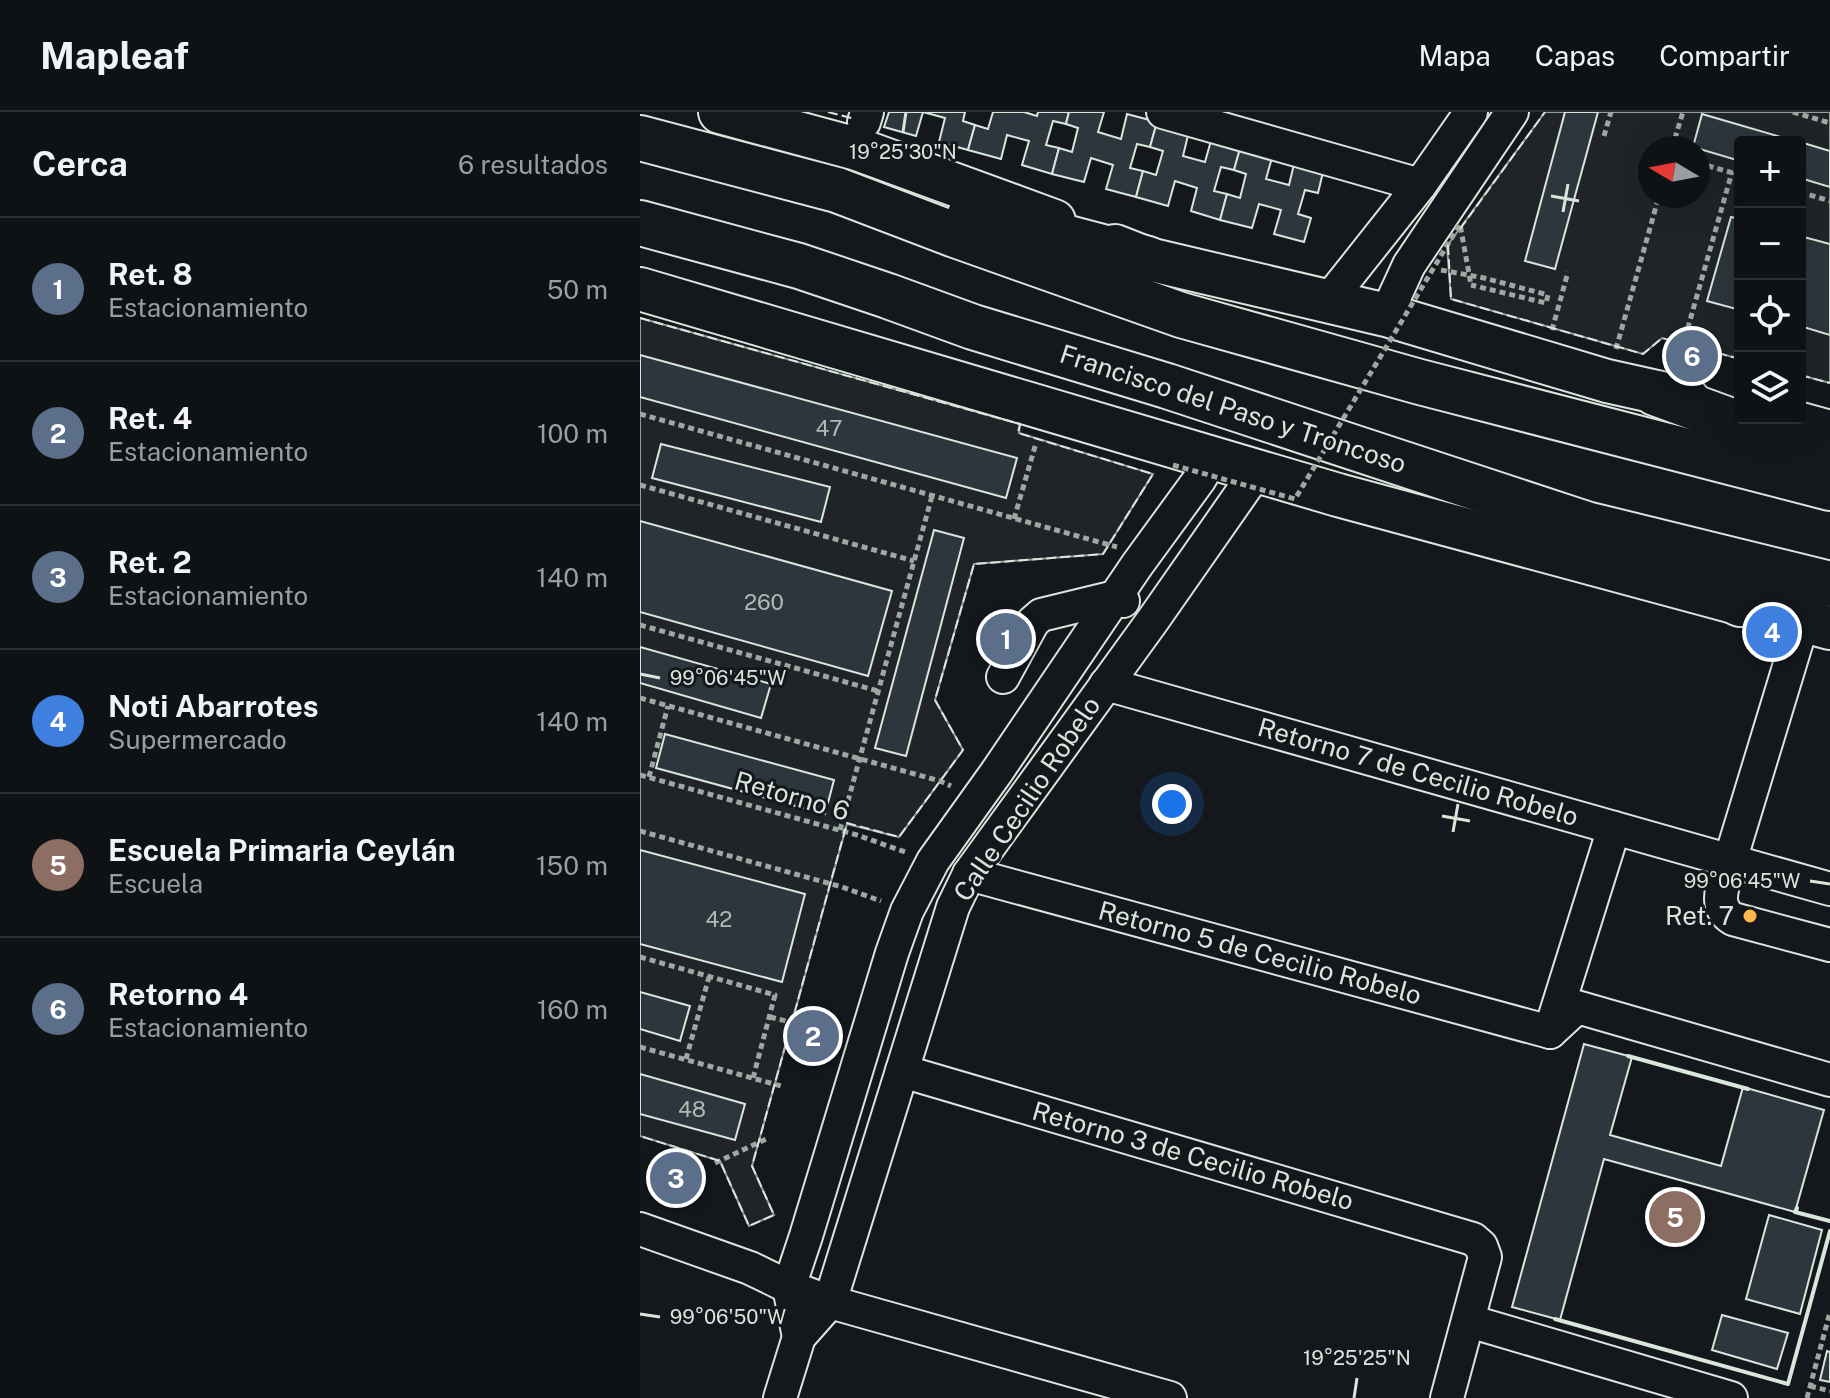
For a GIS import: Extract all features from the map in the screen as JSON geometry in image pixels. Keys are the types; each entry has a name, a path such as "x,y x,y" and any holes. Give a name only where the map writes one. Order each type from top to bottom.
{"highway":[{"path":"640,138 825,187 1030,228 1148,259"},
{"path":"825,187 1181,315 1420,382 1830,488"},
{"name":"Francisco del Paso y Troncoso","path":"640,223 799,266 973,327 1167,386 1586,524 1830,584"},
{"path":"1655,393 1830,457"},
{"path":"1586,524 1740,604"}],"main road":[{"path":"720,112 857,149 1035,213 1148,259 1386,315 1607,381 1734,408"},
{"name":"Francisco del Paso y Troncoso","path":"640,289 1045,408 1192,461 1257,471 1816,624"},
{"path":"1801,424 1830,432"}],"street":[{"path":"1163,112 1420,185"},
{"path":"1328,301 1420,185 1471,112"},
{"path":"1386,315 1409,265 1512,112"},
{"name":"Calle Cecilio Robelo","path":"799,1337 789,1287 907,911 933,861 1199,480 1192,461"},
{"name":"Calle Cecilio Robelo","path":"780,1398 799,1337 830,1302 933,968 953,907 969,874 1257,471"},
{"path":"1003,677 1037,618 1046,613 1115,597 1153,620"},
{"path":"1816,624 1730,861 1720,907 1733,919 1830,945"},
{"name":"Retorno 7 de Cecilio Robelo","path":"1106,684 1830,889"},
{"path":"1550,1032 1614,828"},
{"name":"Retorno 5 de Cecilio Robelo","path":"969,874 1550,1032"},
{"path":"892,953 933,968"},
{"path":"1550,1032 1577,1007 1830,1080"},
{"name":"Retorno 3 de Cecilio Robelo","path":"902,1071 1473,1239 1481,1246 1485,1257 1469,1321"},
{"path":"640,1229 750,1268 830,1302 1170,1398"},
{"path":"1447,1398 1469,1321 1731,1398"}],"path":[{"path":"1604,136 1611,112"},
{"path":"1676,136 1683,112"},
{"path":"1793,112 1830,123"},
{"path":"1685,338 1732,172 1710,166"},
{"path":"1806,194 1830,201"},
{"path":"1607,381 1656,208"},
{"path":"1192,461 1295,499 1460,224 1471,285 1546,303 1548,295 1484,278 1409,265"},
{"path":"1544,361 1568,272"},
{"path":"1014,519 1045,408"},
{"path":"640,414 1144,556"},
{"path":"640,485 914,561"},
{"path":"840,830 932,496"},
{"path":"640,625 878,691"},
{"path":"640,698 940,781 978,797"},
{"path":"649,777 668,706"},
{"name":"Retorno 6","path":"640,775 840,830 933,861"},
{"path":"640,831 842,887 907,911"},
{"path":"640,957 775,995 753,1078"},
{"path":"686,1059 709,977"},
{"path":"770,1017 798,1024"},
{"path":"640,1047 781,1086"},
{"path":"715,1163 766,1139"},
{"path":"1807,1398 1830,1312"},
{"path":"1810,1386 1830,1391"}],"shaded area":[{"path":"1545,112 1830,112 1830,383 1806,377 1806,136 1734,136 1734,357 1662,338 1643,354 1451,299 1447,246"},
{"path":"640,318 1020,424 1019,433 1153,474 1103,554 974,564 935,700 963,750 899,837 847,824 752,1166 774,1215 749,1226 720,1161 640,1136"}],"building":[{"path":"889,112 923,112 916,136 884,127"},
{"path":"923,112 965,112 963,121 975,125 968,150 939,142 945,118"},
{"path":"993,112 1024,112 1037,116 1038,112 1069,112 1066,124 1053,121 1046,145 1059,148 1052,174 1022,165 1029,141 1007,135 1001,159 968,150 975,125 988,129"},
{"path":"1069,112 1104,112 1098,132 1121,139 1127,114 1157,122 1150,147 1137,144 1130,168 1143,171 1136,197 1106,189 1113,165 1091,158 1084,182 1052,174 1059,148 1072,152 1078,128 1066,124"},
{"path":"1565,112 1598,112 1555,269 1525,261"},
{"path":"1702,114 1777,136 1734,136 1734,159 1710,152 1710,136 1696,136"},
{"path":"1157,122 1189,131 1183,156 1205,162 1212,137 1241,145 1234,170 1221,167 1214,191 1227,194 1220,220 1191,211 1197,188 1175,181 1168,206 1136,197 1143,171 1156,175 1163,151 1150,147"},
{"path":"1806,144 1830,151 1830,187 1806,180"},
{"path":"1241,145 1273,154 1266,179 1289,185 1295,160 1324,168 1318,193 1305,190 1298,214 1311,218 1304,242 1274,234 1281,210 1259,204 1252,228 1220,220 1227,194 1240,198 1246,174 1234,170"},
{"path":"1731,217 1734,218 1734,308 1707,301"},
{"path":"1806,238 1830,244 1830,335 1806,328"},
{"path":"640,355 1017,458 1006,498 640,397"},
{"path":"661,444 830,487 821,522 652,478"},
{"path":"640,521 892,591 868,676 640,612"},
{"path":"934,530 964,538 906,756 875,748"},
{"path":"640,647 771,684 761,718 640,683"},
{"path":"665,734 834,780 825,814 656,768"},
{"path":"640,850 805,894 782,982 640,944"},
{"path":"640,992 690,1006 680,1041 640,1029"},
{"path":"1584,1044 1632,1057 1610,1135 1721,1166 1743,1087 1824,1110 1795,1212 1604,1159 1560,1320 1512,1307"},
{"path":"640,1074 745,1104 735,1140 640,1114"},
{"path":"1769,1215 1822,1230 1800,1314 1746,1299"},
{"path":"1722,1315 1788,1333 1777,1369 1712,1350"},
{"path":"1827,1351 1830,1352 1830,1382 1820,1380"}],"fence":[{"path":"828,112 855,119"},
{"path":"1460,229 1545,112"},
{"path":"1448,245 1451,299 1643,354 1662,338 1734,357"},
{"path":"640,318 1020,424 1018,433 1153,474 1103,554 974,564 935,700 963,750 899,837 847,823 752,1166 774,1215 749,1226 720,1161 640,1136"},
{"path":"1806,377 1830,383"}],"wall":[{"path":"1628,1056 1748,1089"},
{"path":"1797,1208 1795,1212 1830,1221"},
{"path":"1555,1319 1788,1384 1830,1231"}],"place":[{"name":"Retorno 4","path":"1692,356"},
{"name":"Noti Abarrotes","path":"1772,632"},
{"name":"Ret. 8","path":"1006,639"},
{"name":"Ret. 7","path":"1750,916"},
{"name":"Ret. 4","path":"813,1036"},
{"name":"Ret. 2","path":"676,1178"},
{"name":"Escuela Primaria Ceylán","path":"1675,1217"}]}
